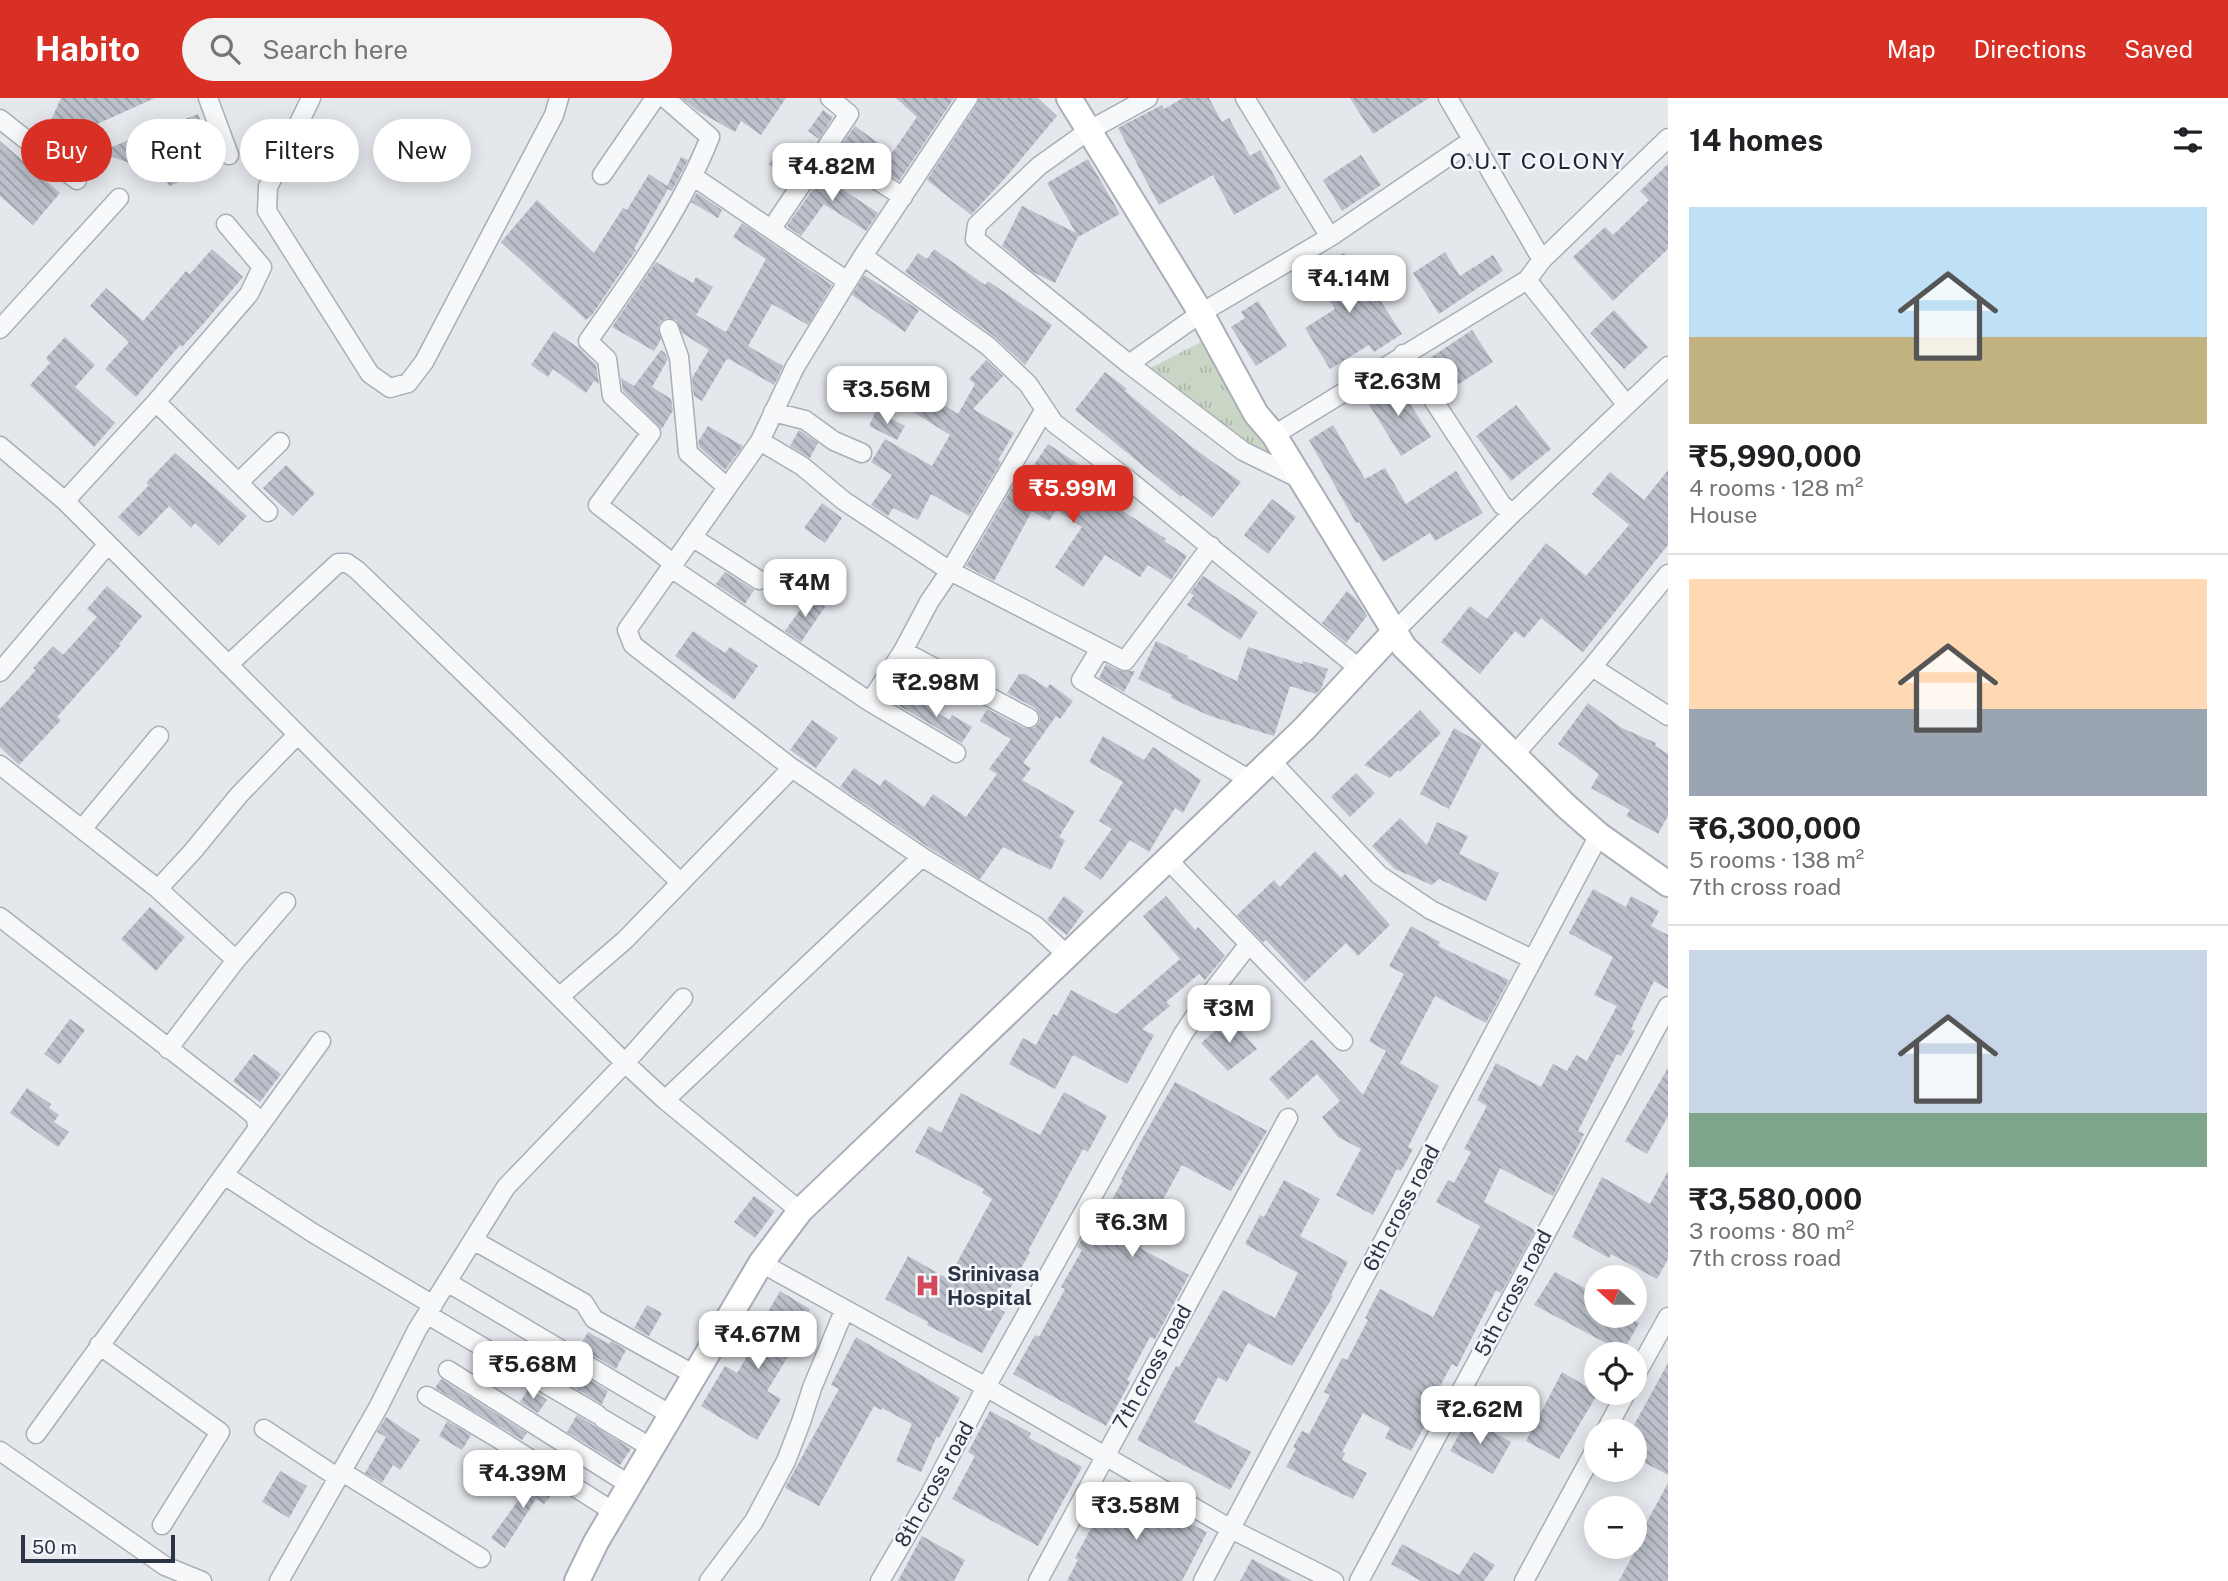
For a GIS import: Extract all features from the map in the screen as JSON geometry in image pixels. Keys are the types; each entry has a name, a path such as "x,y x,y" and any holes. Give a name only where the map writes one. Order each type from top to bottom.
{"street":[{"path":"208,98 229,155"},
{"path":"311,98 268,187 267,211 370,374 390,388 408,383 424,362 554,115 559,98"},
{"path":"602,175 655,98"},
{"path":"665,98 710,137 694,177 624,290 588,341 607,359 612,396 650,433 598,505 673,566 870,702 956,753"},
{"path":"772,228 849,114 831,98"},
{"path":"968,98 863,256 794,367 760,441 627,630 633,645 792,768 922,857 1036,926 1067,955"},
{"path":"1069,98 1201,313 1256,414 1274,435 1404,647 1566,806 1599,835 1668,884"},
{"path":"1148,98 1088,131 1038,166 977,225 975,239 1129,364 1243,451 1300,479"},
{"path":"1245,98 1330,237"},
{"path":"1448,98 1542,260"},
{"path":"0,119 21,136"},
{"path":"1274,435 1527,281 1542,260 1668,138"},
{"path":"1129,364 1201,313 1330,237 1471,141"},
{"path":"827,148 903,197"},
{"path":"694,177 847,281"},
{"path":"0,330 120,198"},
{"path":"65,501 156,402 249,294 262,267 226,224"},
{"path":"863,256 988,346 1028,384 1054,423 1211,546 1360,670"},
{"path":"1527,281 1626,404"},
{"path":"669,329 679,357 688,453 727,487"},
{"path":"1404,354 1503,505 1513,513"},
{"path":"577,1581 614,1512 761,1263 800,1211 1270,761 1513,513 1668,366"},
{"path":"156,402 268,512"},
{"path":"870,702 1045,409"},
{"path":"773,412 806,420 834,441 862,453"},
{"path":"760,441 802,466 844,501 950,571 1125,661 1211,546"},
{"path":"238,483 280,442"},
{"path":"0,446 65,501 625,1063 665,1100 800,1211"},
{"path":"692,537 759,580"},
{"path":"0,672 6,652 108,544"},
{"path":"228,665 338,563 347,563 357,569 680,882"},
{"path":"1514,755 1592,667 1668,574"},
{"path":"1100,649 1081,680 1250,780"},
{"path":"903,650 1029,718"},
{"path":"1592,667 1668,716"},
{"path":"158,889 239,795 298,735"},
{"path":"82,829 159,736"},
{"path":"1270,761 1379,875 1431,910 1532,958"},
{"path":"0,765 158,889 236,960"},
{"path":"559,998 625,940 792,768"},
{"name":"6th cross road","path":"1203,1581 1599,835"},
{"path":"665,1100 922,857"},
{"path":"1167,859 1343,1041"},
{"path":"168,1049 236,960 286,902"},
{"path":"0,917 255,1116 258,1128"},
{"name":"8th cross road","path":"880,1581 1183,1034 1249,944"},
{"path":"279,1581 379,1406 430,1310 506,1187 683,998"},
{"name":"5th cross road","path":"1359,1581 1668,1006"},
{"path":"36,1434 321,1041"},
{"name":"7th cross road","path":"1038,1581 1288,1118"},
{"path":"224,1175 430,1310 652,1448"},
{"path":"473,1240 584,1303 594,1320 695,1376"},
{"path":"761,1263 986,1387 1231,1529 1334,1581"},
{"path":"447,1282 671,1415"},
{"path":"709,1581 754,1521 786,1461 844,1311"},
{"path":"1647,1355 1668,1317"},
{"path":"99,1345 220,1432 162,1525"},
{"path":"448,1370 630,1485"},
{"path":"427,1396 614,1512"},
{"path":"264,1429 481,1558"},
{"path":"0,1451 165,1566 202,1581"},
{"path":"1524,1581 1584,1470"}],"green space":[{"path":"1203,341 1271,455 1247,445 1150,368"}],"building":[{"path":"61,98 155,98 108,119 52,119"},
{"path":"682,98 786,98 761,135 741,121 735,132 698,111"},
{"path":"896,98 954,98 899,181 842,144 855,126 892,153 917,117"},
{"path":"979,98 1038,98 1057,116 971,215 927,180"},
{"path":"1183,98 1209,98 1222,122 1229,118 1250,156 1260,150 1281,188 1234,215 1213,175 1159,205 1118,128 1162,105 1164,109"},
{"path":"1350,98 1429,98 1373,134"},
{"path":"823,110 833,117 819,139 808,131"},
{"path":"198,114 200,119 185,119"},
{"path":"0,141 21,159 21,182 47,182 60,193 33,225 0,196"},
{"path":"126,141 126,162 112,157 112,147"},
{"path":"781,147 795,157 783,174 769,164"},
{"path":"1361,155 1381,185 1342,211 1323,180"},
{"path":"681,157 688,160 672,191 668,189 634,249 636,250 586,320 501,242 537,200 594,253 623,208 627,210 649,174 667,186"},
{"path":"1088,159 1120,214 1078,237 1055,283 1033,272 1002,246 1022,206 1076,233 1047,183"},
{"path":"831,164 847,175 839,187 878,213 866,231 824,204 801,236 787,226"},
{"path":"1668,164 1668,249 1613,301 1573,257 1605,227 1613,235 1649,200 1640,191"},
{"path":"697,193 722,210 718,218 691,202"},
{"path":"742,223 832,285 808,325 772,304 748,346 783,366 774,385 729,359 702,401 694,396 692,378 709,350 682,333 676,320 666,318 660,322 658,328 661,339 654,351 612,327 656,262 693,283 696,277 713,287 696,315 726,332 766,259 733,237"},
{"path":"212,249 243,277 136,397 105,369 129,342 90,306 106,288 143,321 186,271 190,274"},
{"path":"934,249 985,285 988,281 1052,325 1025,365 995,337 905,272 918,253 927,259"},
{"path":"1445,252 1460,276 1493,255 1503,271 1439,314 1413,273"},
{"path":"1344,253 1372,297 1376,294 1402,334 1374,352 1369,345 1330,369 1305,328 1335,309 1312,273"},
{"path":"864,275 919,310 905,332 852,295"},
{"path":"1258,301 1287,346 1256,366 1231,327 1245,318 1241,312"},
{"path":"1614,310 1648,347 1624,369 1590,333"},
{"path":"1472,330 1493,362 1448,391 1427,360"},
{"path":"554,331 580,349 596,365 599,384 594,381 586,393 553,369 548,377 531,365"},
{"path":"65,337 95,365 75,387 115,423 94,447 30,385 50,363 46,358"},
{"path":"661,350 668,359 652,387 671,399 673,410 662,429 623,391 621,378 634,386"},
{"path":"986,360 1003,376 973,409 1014,433 998,460 1001,462 969,516 931,494 918,520 893,508 888,516 871,505 892,475 871,462 885,439 932,466 950,435 907,408 919,389 958,414 975,384 969,379"},
{"path":"1105,372 1192,447 1241,482 1212,518 1183,495 1181,497 1075,410"},
{"path":"1395,380 1431,437 1401,456 1365,398"},
{"path":"1516,405 1551,449 1511,481 1476,436"},
{"path":"876,411 905,426 897,440 869,426"},
{"path":"1333,425 1365,479 1385,468 1406,504 1456,471 1483,513 1435,541 1430,533 1383,562 1359,522 1356,523 1309,440"},
{"path":"708,426 743,446 725,470 699,447 698,442"},
{"path":"799,430 818,443 810,458 790,446"},
{"path":"1048,444 1081,466 1079,470 1101,485 1095,493 1166,539 1164,541 1187,556 1171,580 1148,565 1140,577 1105,555 1083,587 1055,567 1082,527 1056,510 1049,521 1032,511 994,581 966,566 1020,474 1026,477"},
{"path":"175,453 247,516 219,546 195,523 191,528 169,506 139,537 118,517"},
{"path":"286,465 315,493 293,516 263,488"},
{"path":"1668,470 1668,545 1583,652 1541,618 1524,638 1515,631 1480,674 1441,642 1470,606 1487,619 1546,543 1586,576 1629,525 1592,494 1610,472 1644,500"},
{"path":"1272,499 1296,517 1268,554 1244,535"},
{"path":"822,503 842,518 825,543 804,528"},
{"path":"725,572 754,590 745,604 716,584"},
{"path":"1203,576 1258,612 1240,640 1187,605 1194,595 1190,593"},
{"path":"107,586 142,616 119,644 121,645 57,717 61,720 19,765 0,747 0,709 36,670 33,668 53,646 63,655 97,617 87,609"},
{"path":"1347,591 1357,600 1367,616 1346,643 1322,623"},
{"path":"810,596 825,607 801,642 785,631"},
{"path":"693,631 725,653 730,647 758,666 734,700 675,656"},
{"path":"1156,641 1237,681 1248,647 1328,669 1321,689 1316,694 1290,686 1274,736 1210,716 1138,679"},
{"path":"1106,664 1120,671 1135,671 1124,692 1099,678"},
{"path":"1019,674 1025,674 1047,688 1050,684 1073,701 1060,719 1056,716 1023,763 1031,768 1022,780 1075,811 1059,837 1065,840 1051,870 1003,847 980,879 840,787 854,768 880,786 885,779 924,807 933,794 966,817 997,774 989,769 1011,739 980,721 987,709 1024,728 1034,728 1039,723 1040,717 1035,708 1007,693"},
{"path":"906,693 949,720 952,715 972,727 962,743 898,705"},
{"path":"1588,703 1622,728 1656,743 1655,746 1668,754 1668,816 1658,834 1626,816 1630,810 1591,788 1599,774 1558,744"},
{"path":"1420,710 1441,733 1400,772 1398,770 1390,778 1364,765"},
{"path":"812,720 838,738 816,768 790,750"},
{"path":"1454,728 1482,744 1449,809 1420,794"},
{"path":"1103,736 1144,760 1153,747 1201,780 1183,813 1175,808 1149,852 1130,840 1101,880 1084,868 1112,829 1099,821 1123,782 1089,762"},
{"path":"1356,773 1375,793 1350,817 1331,797"},
{"path":"1400,818 1427,845 1437,822 1468,836 1459,854 1499,873 1486,901 1439,879 1432,885 1395,869 1372,846"},
{"path":"1315,851 1341,878 1345,874 1390,925 1358,956 1346,943 1305,982 1266,940 1263,942 1237,915 1274,880 1280,887"},
{"path":"1593,889 1626,907 1631,896 1659,911 1651,926 1668,935 1668,989 1654,981 1631,1029 1635,1031 1621,1056 1617,1054 1578,1131 1584,1134 1553,1196 1500,1168 1484,1202 1535,1230 1501,1293 1496,1290 1457,1367 1452,1364 1424,1416 1429,1418 1411,1451 1385,1438 1390,1428 1363,1413 1342,1452 1345,1453 1342,1460 1367,1473 1353,1499 1286,1467 1296,1449 1293,1447 1302,1431 1309,1434 1330,1395 1324,1392 1342,1358 1347,1360 1368,1320 1365,1318 1380,1289 1433,1317 1480,1226 1436,1202 1448,1180 1454,1183 1471,1152 1464,1149 1487,1106 1477,1100 1496,1063 1541,1087 1553,1064 1567,1071 1576,1055 1587,1061 1617,1006 1594,995 1613,957 1569,933"},
{"path":"1064,896 1084,911 1067,935 1047,920"},
{"path":"1166,896 1195,930 1198,927 1225,956 1205,980 1199,974 1166,1002 1170,1006 1142,1029 1154,1035 1127,1084 1073,1055 1055,1089 1009,1064 1023,1038 1036,1045 1053,1014 1057,1016 1071,990 1116,1014 1180,959 1143,916"},
{"path":"150,907 185,937 156,971 121,939"},
{"path":"1411,926 1440,942 1438,946 1509,980 1486,1023 1435,996 1400,1063 1439,1086 1408,1147 1413,1149 1401,1171 1397,1169 1373,1215 1336,1195 1361,1149 1338,1137 1322,1117 1340,1101 1317,1074 1288,1100 1269,1079 1312,1039 1363,1095 1386,1051 1369,1041 1404,974 1389,966"},
{"path":"1230,1018 1257,1049 1228,1071 1201,1043"},
{"path":"70,1019 85,1030 59,1065 44,1054"},
{"path":"254,1054 281,1074 260,1102 233,1081"},
{"path":"1668,1068 1668,1116 1647,1154 1625,1141"},
{"path":"1175,1082 1267,1131 1231,1191 1182,1165 1160,1205 1162,1206 1140,1248 1189,1275 1155,1339 1150,1337 1106,1426 1013,1374 1035,1335 1039,1337 1065,1289 1061,1287 1082,1250 1077,1247 1091,1223 1097,1226"},
{"path":"27,1088 51,1104 49,1108 59,1115 54,1122 69,1132 58,1147 10,1113"},
{"path":"1064,1092 1107,1116 1088,1152 1083,1149 1028,1251 1030,1252 999,1309 1005,1312 982,1353 927,1325 928,1322 885,1299 908,1256 948,1279 992,1199 982,1193 984,1189 915,1152 929,1126 941,1133 961,1093 1040,1135"},
{"path":"1668,1171 1668,1259 1657,1279 1647,1274 1647,1265 1631,1265 1611,1254 1609,1258 1572,1237 1602,1177 1650,1204"},
{"path":"1284,1180 1320,1199 1300,1236 1348,1262 1331,1295 1333,1296 1292,1366 1248,1343 1227,1382 1218,1377 1194,1422 1251,1452 1230,1490 1137,1440 1176,1366 1179,1367 1223,1290 1275,1318 1298,1273 1245,1244 1260,1215 1264,1217"},
{"path":"754,1196 775,1211 755,1238 734,1222"},
{"path":"1555,1272 1584,1288 1584,1328 1636,1328 1629,1342 1604,1342 1534,1305"},
{"path":"780,1291 810,1309 791,1343 795,1345 767,1391 781,1399 757,1440 701,1406 725,1366 737,1373 767,1323 763,1321"},
{"path":"647,1305 662,1313 649,1336 634,1328"},
{"path":"588,1332 626,1350 616,1369 579,1347"},
{"path":"856,1337 960,1398 939,1438 937,1436 921,1472 896,1461 912,1424 874,1406 819,1506 785,1488 839,1389 831,1385"},
{"path":"1668,1363 1668,1475 1647,1464 1647,1419 1637,1419"},
{"path":"1562,1372 1584,1385 1584,1405 1591,1405 1559,1459 1526,1441"},
{"path":"583,1376 608,1391 602,1404 577,1389"},
{"path":"441,1379 527,1433 522,1440 435,1388"},
{"path":"529,1388 547,1400 538,1413 520,1402"},
{"path":"990,1411 1031,1433 1029,1438 1082,1467 1038,1546 952,1499 975,1456 968,1452"},
{"path":"577,1415 631,1449 620,1465 567,1432"},
{"path":"386,1417 420,1440 400,1470 393,1465 382,1483 365,1473 386,1437 377,1432"},
{"path":"1468,1418 1511,1442 1493,1474 1450,1451"},
{"path":"447,1421 471,1435 462,1450 439,1436"},
{"path":"280,1471 307,1486 289,1518 262,1502"},
{"path":"536,1476 556,1489 544,1504 536,1499 505,1548 491,1538"},
{"path":"1110,1483 1207,1532 1182,1581 1067,1581 1078,1560 1075,1558 1094,1523 1089,1521"},
{"path":"1668,1483 1668,1581 1619,1581 1631,1559 1647,1559 1647,1522"},
{"path":"922,1536 965,1560 954,1581 898,1581"},
{"path":"1402,1544 1459,1575 1474,1552 1495,1565 1484,1581 1421,1581 1391,1564"},
{"path":"1252,1559 1292,1581 1240,1581"}],"place":[{"name":"Srinivasa Hospital","path":"927,1285"}],"district":[{"name":"O.U.T COLONY","path":"1538,160"}]}
